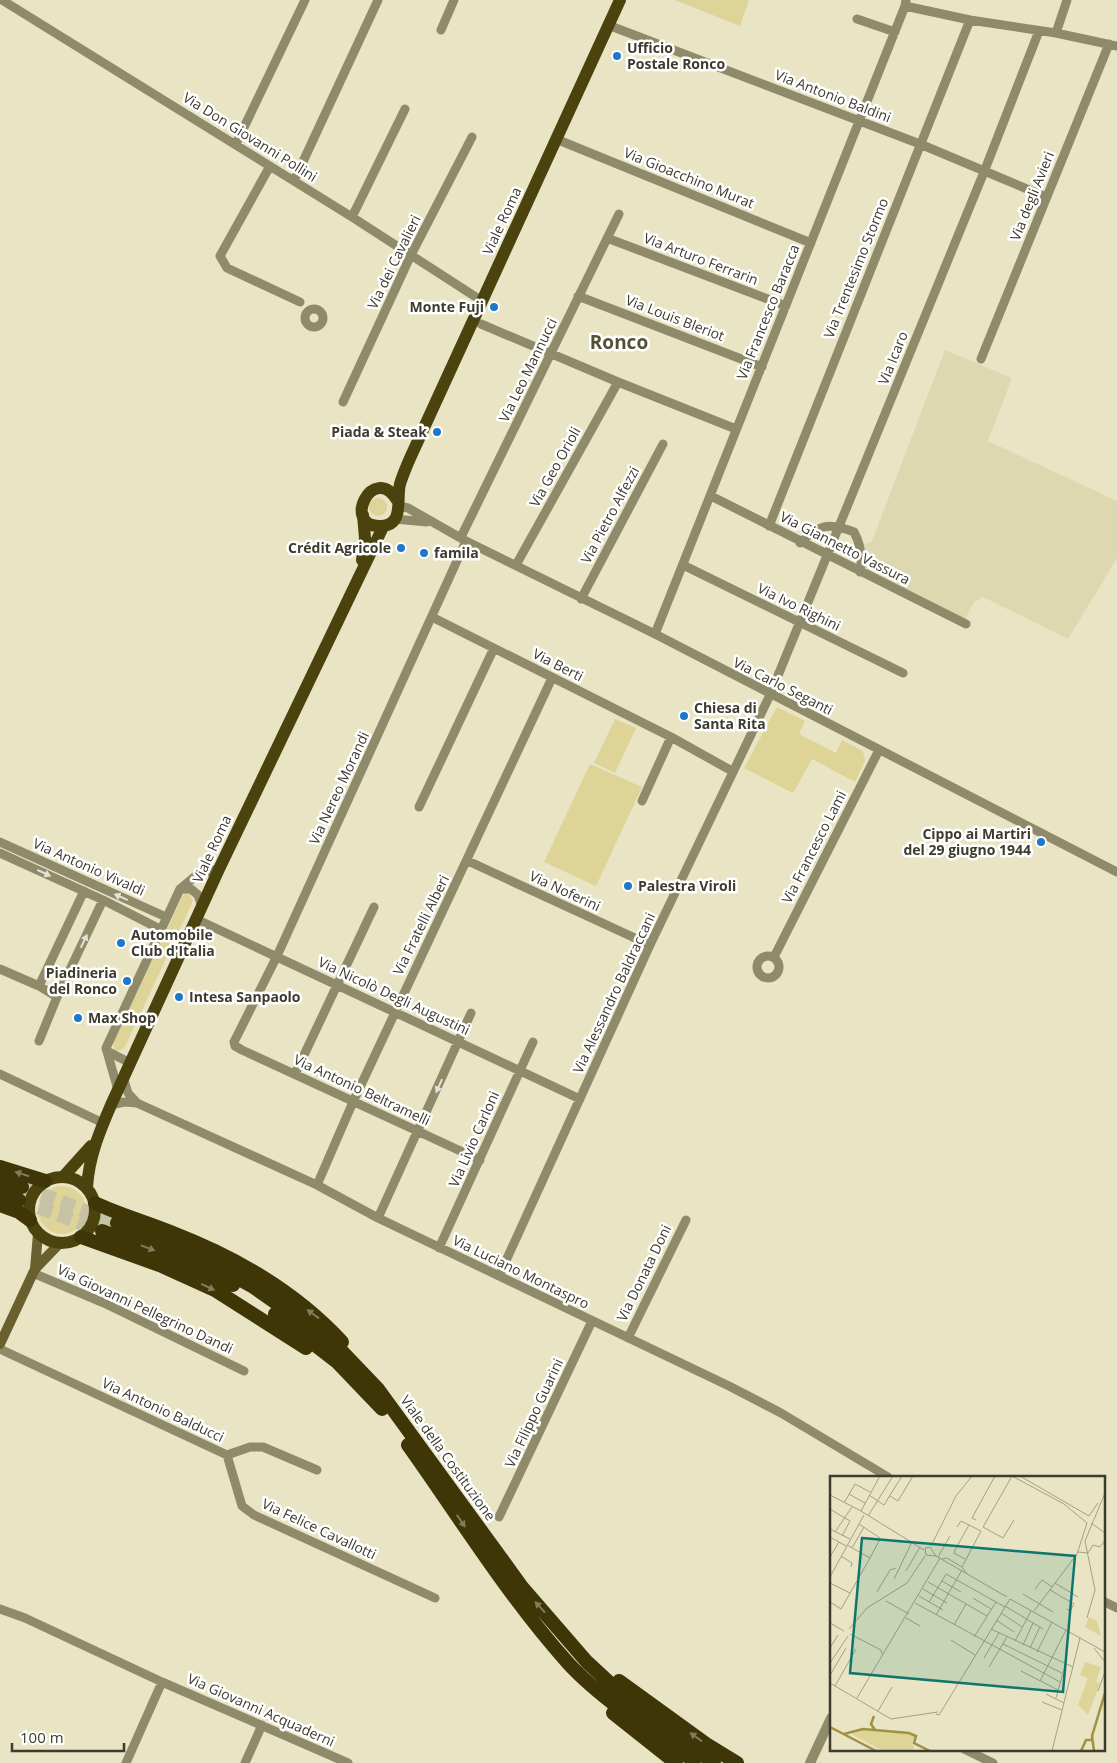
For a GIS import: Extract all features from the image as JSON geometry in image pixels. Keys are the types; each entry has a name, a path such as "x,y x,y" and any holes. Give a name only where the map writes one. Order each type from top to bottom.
{"highway":[{"path":"0,1167 45,1181"},
{"path":"0,1179 21,1194 0,1192"},
{"path":"81,1237 162,1266 215,1290 270,1323 329,1363 361,1394 377,1396 372,1372 322,1320 288,1295 230,1258 174,1233 94,1203"},
{"path":"0,1205 19,1212 30,1220"},
{"name":"Viale della Costituzione","path":"118,1223 194,1254 252,1286 335,1344 377,1396 522,1587 572,1644 607,1682 628,1700 714,1763"},
{"name":"Viale della Costituzione","path":"102,1231 177,1259 239,1288 337,1362 377,1396 497,1573 569,1664 613,1702 697,1763"},
{"path":"572,1644 698,1739 737,1763"},
{"path":"569,1664 607,1707 676,1763"}],"main road":[{"name":"Viale Roma","path":"398,503 400,483 411,456 620,0"},
{"name":"Viale Roma","path":"378,489 397,474 411,456"},
{"path":"378,489 390,491 398,503 395,519 383,526 371,524 363,515 364,498 378,489"},
{"name":"Viale Roma","path":"360,569 365,538 363,515"},
{"name":"Viale Roma","path":"87,1188 88,1165 94,1142 123,1077 360,569 383,526"},
{"name":"Viale Roma","path":"64,1176 94,1142"},
{"path":"64,1176 72,1178 87,1188 94,1203 93,1222 81,1237 59,1244 38,1234 30,1220 31,1198 36,1188 45,1181 64,1176"},
{"path":"34,1271 38,1234"},
{"path":"0,1344 34,1271 59,1244"}],"street":[{"name":"Via Don Giovanni Pollini","path":"2,0 236,144 352,217 410,257 482,301"},
{"path":"236,144 305,0"},
{"path":"294,181 378,0"},
{"path":"441,30 454,0"},
{"path":"1056,33 1067,0"},
{"path":"906,3 970,20 1056,33 1113,45"},
{"name":"Via Francesco Baracca","path":"655,634 906,3"},
{"path":"857,19 895,32"},
{"name":"Via Trentesimo Stormo","path":"768,526 970,20"},
{"name":"Via Antonio Baldini","path":"608,25 920,144 1046,197"},
{"name":"Via Icaro","path":"770,695 984,172 1039,31"},
{"name":"Via degli Avieri","path":"981,359 1046,197 1113,45"},
{"path":"352,217 404,109"},
{"name":"Via dei Cavalieri","path":"343,402 410,257 472,137"},
{"name":"Via Gioacchino Murat","path":"556,139 811,243"},
{"path":"270,166 221,252 220,259 227,268 300,302 311,311"},
{"name":"Via Leo Mannucci","path":"463,539 619,214"},
{"name":"Via Arturo Ferrarin","path":"607,238 786,306"},
{"name":"Via Louis Bleriot","path":"578,296 762,367"},
{"path":"481,324 618,382 736,428"},
{"name":"Via Geo Orioli","path":"516,565 618,382"},
{"name":"Via Pietro Alfezzi","path":"581,599 663,444"},
{"name":"Via Giannetto Vassura","path":"711,496 800,543 966,624"},
{"name":"Via Carlo Seganti","path":"398,503 463,539 655,634 770,695 1117,872"},
{"name":"Via Carlo Seganti","path":"395,519 422,521 436,525"},
{"path":"800,543 812,532 826,526 838,526 854,532 860,543 862,562 860,572"},
{"name":"Via Nereo Morandi","path":"234,1044 234,1040 277,956 432,617 463,539"},
{"name":"Via Ivo Righini","path":"682,565 903,673"},
{"name":"Via Berti","path":"432,617 671,737 732,771"},
{"path":"419,807 494,648"},
{"name":"Via Fratelli Alberi","path":"317,1186 394,1012 468,861 552,678"},
{"name":"Via Alessandro Baldraccani","path":"499,1276 650,945 770,695"},
{"path":"642,801 671,737"},
{"name":"Via Francesco Lami","path":"774,957 879,750"},
{"name":"Via Antonio Vivaldi","path":"0,842 166,917"},
{"name":"Via Antonio Vivaldi","path":"0,853 103,900 160,929"},
{"name":"Via Noferini","path":"468,861 650,945"},
{"path":"118,1090 106,1048 160,929 180,889 198,874 219,869"},
{"path":"180,889 191,889 198,894 199,913"},
{"path":"39,986 84,892"},
{"path":"39,1041 103,900"},
{"path":"295,1074 374,907"},
{"name":"Via Nicolò Degli Augustini","path":"199,913 277,956 580,1099"},
{"path":"0,969 39,986 57,998"},
{"path":"378,1218 471,1013"},
{"name":"Via Livio Carloni","path":"439,1248 533,1042"},
{"name":"Via Antonio Beltramelli","path":"234,1044 242,1050 480,1160"},
{"path":"107,1051 130,1063"},
{"path":"0,1074 103,1123"},
{"path":"123,1077 128,1093 137,1103"},
{"name":"Via Luciano Montaspro","path":"111,1104 137,1103 317,1186 439,1248 781,1413 886,1476"},
{"name":"Via Donata Doni","path":"628,1338 686,1220"},
{"name":"Via Giovanni Pellegrino Dandi","path":"34,1271 244,1371"},
{"name":"Via Filippo Guarini","path":"499,1517 592,1321"},
{"name":"Via Antonio Balducci","path":"0,1349 227,1455 250,1447 263,1447 317,1470"},
{"name":"Via Felice Cavallotti","path":"227,1455 242,1506 435,1598"},
{"path":"1104,1602 1117,1608"},
{"name":"Via Giovanni Acquaderni","path":"0,1608 162,1682 348,1763"},
{"path":"126,1763 162,1682"},
{"path":"810,1763 830,1720"},
{"path":"245,1763 262,1725"},
{"path":"966,1750 993,1763"}],"shaded area":[{"path":"675,0 749,0 740,26"},
{"path":"945,350 1012,378 988,441 1117,501 1117,558 1068,639 983,597 974,602 964,621 866,570 862,545 872,541"},
{"path":"378,498 384,501 387,507 384,513 378,516 372,513 369,507 372,501"},
{"path":"777,707 805,721 799,734 836,753 842,740 863,751 865,761 855,782 812,759 793,793 744,768"},
{"path":"615,719 636,728 615,773 594,763"},
{"path":"590,764 642,787 596,886 544,862"},
{"path":"184,893 189,893 193,901 124,1049 115,1051 113,1043"},
{"path":"57,1186 67,1186 79,1193 86,1205 86,1215 79,1227 67,1234 57,1234 49,1230 42,1223 38,1215 38,1205 42,1197 49,1190"}],"tunnel":[{"path":"22,1187 117,1223"},
{"path":"19,1200 102,1231"}],"place":[{"name":"Ufficio Postale Ronco","path":"617,56"},
{"name":"Monte Fuji","path":"494,307"},
{"name":"Piada & Steak","path":"437,432"},
{"name":"Crédit Agricole","path":"401,548"},
{"name":"famila","path":"424,553"},
{"name":"Chiesa di Santa Rita","path":"684,716"},
{"name":"Cippo ai Martiri del 29 giugno 1944","path":"1041,842"},
{"name":"Palestra Viroli","path":"628,886"},
{"name":"Automobile Club d'Italia","path":"121,943"},
{"name":"Piadineria del Ronco","path":"127,981"},
{"name":"Intesa Sanpaolo","path":"179,997"},
{"name":"Max Shop","path":"78,1018"}],"district":[{"name":"Ronco","path":"619,342"}]}
